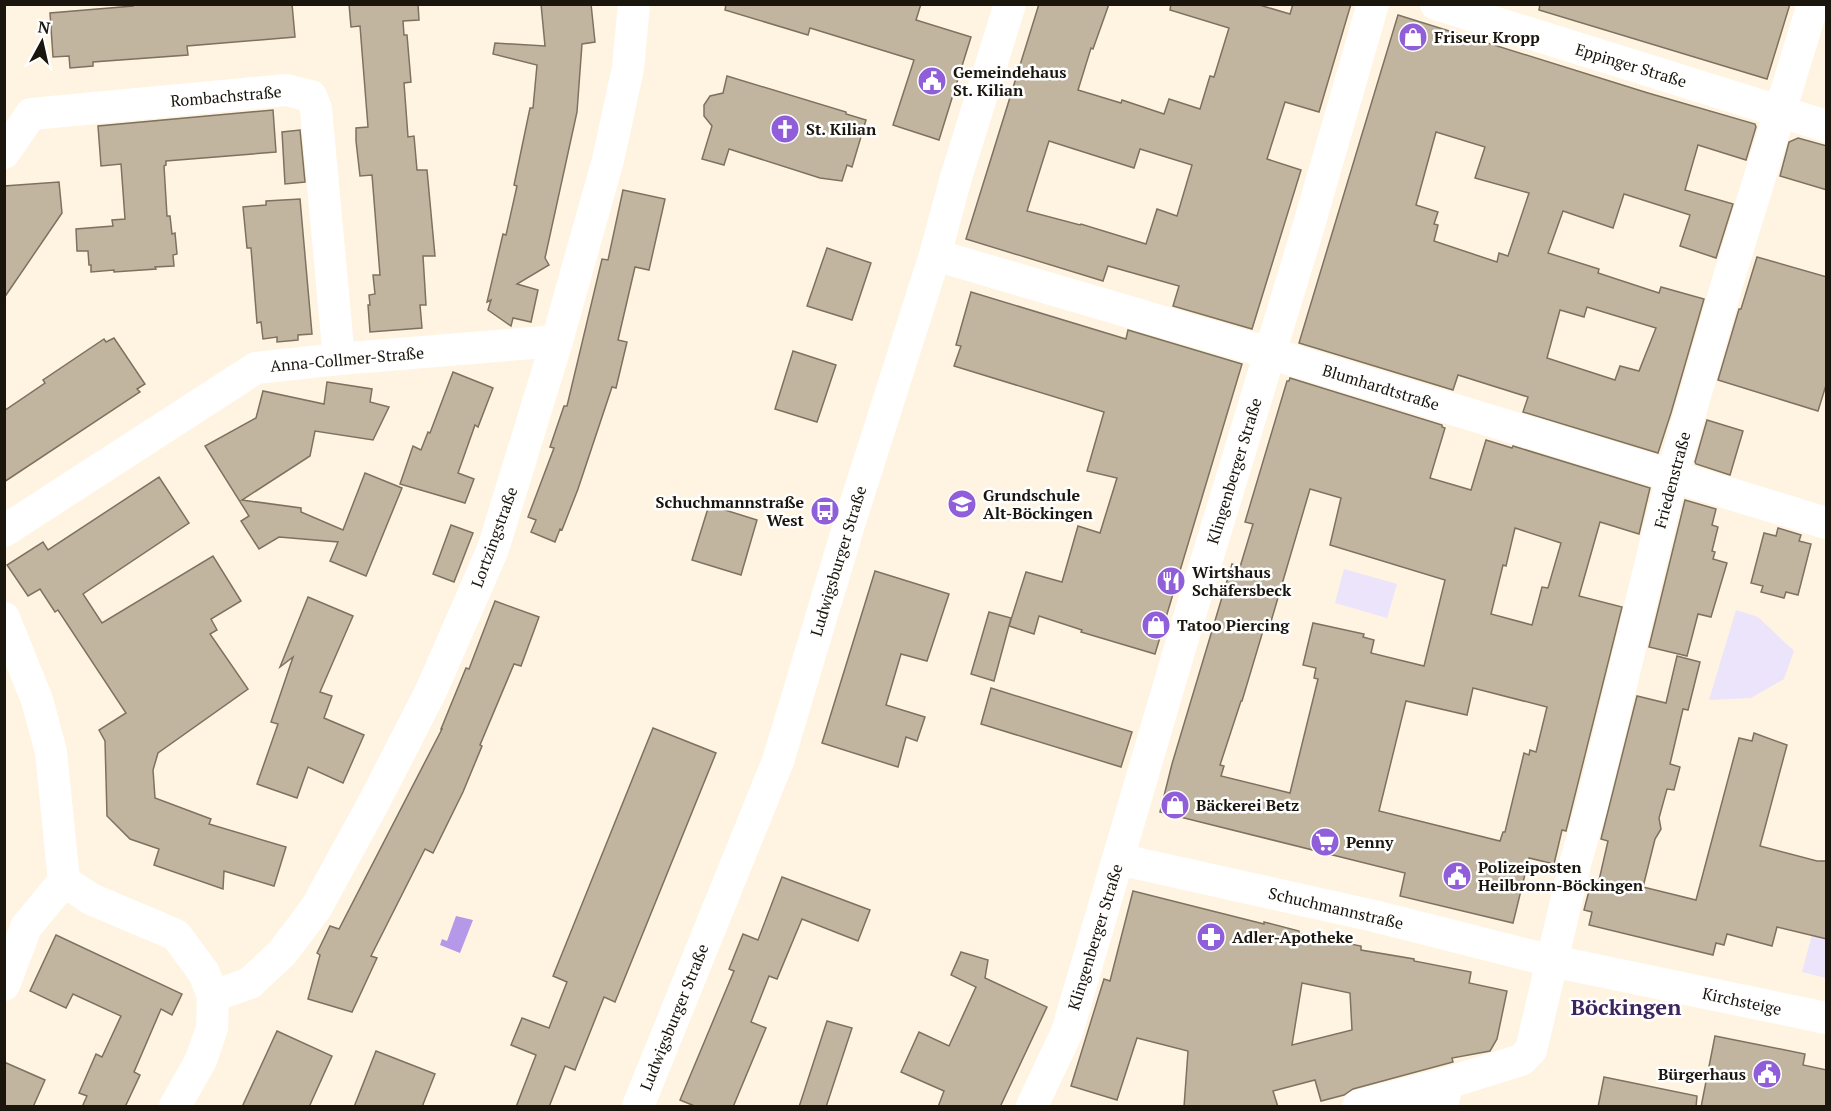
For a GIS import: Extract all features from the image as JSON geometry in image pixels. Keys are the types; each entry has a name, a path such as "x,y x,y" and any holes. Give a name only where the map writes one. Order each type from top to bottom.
{"street":[{"name":"Lortzingstraße","path":"213,996 250,983 282,953 315,908 374,802 430,692 493,549 557,341 608,160 628,68 634,4"},
{"name":"Ludwigsburger Straße","path":"638,1107 778,760 1011,4"},
{"name":"Klingenberger Straße","path":"1032,1107 1067,1032 1373,4"},
{"name":"Eppinger Straße","path":"1436,4 1827,126"},
{"name":"Friedenstraße","path":"1358,1107 1444,1095 1521,1060 1531,1050 1672,476 1727,284 1813,4"},
{"name":"Rombachstraße","path":"4,153 31,114 286,90 311,96 316,109 339,359"},
{"name":"Blumhardtstraße","path":"935,255 1269,353 1827,523"},
{"name":"Anna-Collmer-Straße","path":"4,531 256,368 557,341"},
{"path":"4,618 37,700 51,752 64,881 26,927 4,985"},
{"name":"Schuchmannstraße","path":"1118,859 1374,916 1552,961"},
{"path":"64,881 91,899 176,935 204,973 213,996 212,1028 201,1060 175,1107"},
{"name":"Kirchsteige","path":"1552,961 1827,1018"}],"shaded area":[{"path":"1344,569 1397,584 1387,618 1335,603"},
{"path":"1736,610 1758,617 1794,651 1784,679 1751,698 1709,700"},
{"path":"1826,882 1826,978 1802,972"},
{"path":"456,916 473,920 460,953 440,945 442,939 447,941"}],"building":[{"path":"133,4 292,4 295,37 187,46 188,55 93,62 93,66 70,68 69,56 53,57 50,13 133,6"},
{"path":"349,4 418,4 419,20 403,21 404,35 407,35 411,82 404,83 408,137 414,136 417,170 427,170 435,256 423,256 426,305 420,305 422,328 370,332 369,295 375,294 373,275 380,275 372,175 360,176 356,128 368,127 360,26 351,27"},
{"path":"541,4 591,4 595,42 582,44 577,112 545,258 549,265 517,284 538,290 531,322 513,318 511,326 488,310 491,300 487,302 517,186 514,185 530,108 533,108 537,65 493,54 495,43 545,46"},
{"path":"726,4 921,4 916,20 971,37 939,140 893,125 914,60 810,28 808,35 725,10"},
{"path":"1039,4 1109,4 1093,49 1091,48 1078,90 1121,103 1122,100 1164,114 1169,99 1200,109 1210,76 1214,77 1229,28 1170,10 1171,4 1256,4 1290,14 1293,4 1351,4 1319,112 1285,102 1267,159 1301,170 1252,329 1173,306 1179,286 1108,266 1103,281 966,239","holes":["1049,141 1134,168 1140,149 1192,165 1177,216 1157,209 1146,244 1081,224 1027,211"]},
{"path":"1540,4 1790,4 1767,79 1539,10"},
{"path":"1398,15 1755,124 1746,160 1698,145 1685,190 1733,204 1716,258 1680,246 1690,215 1624,194 1613,228 1563,211 1548,253 1599,269 1598,273 1659,293 1661,287 1704,299 1658,453 1523,412 1528,397 1458,375 1453,390 1299,343","holes":["1436,132 1485,147 1475,178 1529,193 1508,256 1499,253 1497,262 1434,241 1438,225 1434,224 1438,212 1416,205","1587,307 1656,328 1639,371 1620,366 1615,380 1547,358 1560,310 1584,317"]},
{"name":"St. Kilian","path":"727,76 866,120 852,167 847,165 842,181 820,178 729,149 724,165 702,159 712,126 704,116 704,105 710,96 723,93"},
{"path":"273,110 276,152 166,161 164,166 167,216 170,216 172,234 175,233 177,254 173,255 174,266 91,272 88,251 77,251 76,229 113,226 112,220 125,219 121,164 101,166 98,126"},
{"path":"300,130 305,182 285,184 282,132"},
{"path":"1798,138 1827,146 1827,190 1780,176 1789,142"},
{"path":"59,182 62,213 4,298 4,186"},
{"path":"623,190 665,199 649,270 635,267 618,340 627,342 616,388 612,387 578,489 555,542 531,532 536,520 528,517 554,448 550,447 564,406 567,406 602,259 608,260"},
{"path":"300,199 312,334 298,335 298,340 277,342 277,337 263,339 261,322 257,323 251,248 247,248 243,207 266,205 266,201"},
{"path":"827,248 871,263 852,320 807,306"},
{"path":"1757,257 1827,277 1827,382 1818,411 1718,380"},
{"path":"971,292 1126,339 1128,330 1242,364 1155,654 1081,632 1082,630 1039,616 1034,634 1009,626 1026,572 1062,582 1078,526 1100,533 1117,478 1087,471 1104,412 954,366 961,346 956,345"},
{"path":"114,338 145,384 137,389 140,392 4,482 4,411 45,383 43,380 104,339 106,342"},
{"path":"793,351 836,365 817,422 775,409"},
{"path":"453,372 493,388 478,427 475,425 458,473 474,479 465,503 400,484 413,446 421,450 428,432 430,433"},
{"path":"1290,378 1442,425 1445,428 1430,478 1471,490 1486,440 1512,448 1513,446 1650,488 1639,534 1600,522 1579,596 1622,607 1566,831 1562,830 1554,864 1529,858 1513,923 1400,896 1405,873 1160,812 1172,764 1232,564 1240,567 1253,524 1245,522 1287,381","holes":["1310,489 1341,498 1330,545 1445,580 1424,666 1371,653 1374,640 1363,637 1364,634 1313,623 1303,665 1316,668 1314,678 1318,679 1290,793 1221,776 1224,766 1220,765 1265,624 1270,625","1515,528 1561,543 1548,588 1542,587 1532,625 1491,614","1473,688 1547,707 1536,752 1530,750 1529,755 1524,753 1505,832 1500,841 1379,811 1406,701 1467,715"]},
{"path":"327,382 372,389 370,402 389,407 373,440 315,431 310,456 242,500 301,508 301,512 343,530 365,473 402,488 366,576 330,561 338,542 279,537 259,549 241,521 249,516 205,446 256,418 263,391 324,404"},
{"path":"1707,420 1743,431 1730,475 1695,462"},
{"path":"159,477 189,523 83,594 102,623 213,556 241,601 211,619 217,630 210,634 248,689 158,753 153,770 155,798 211,819 209,824 286,847 274,886 224,871 223,889 154,865 159,849 130,839 107,816 105,741 99,730 126,713 58,610 55,612 40,589 28,596 7,565 43,542 48,550"},
{"path":"1685,500 1716,509 1712,525 1718,527 1712,551 1715,552 1713,559 1727,563 1711,617 1698,614 1687,656 1649,647"},
{"path":"709,505 757,520 741,575 692,560"},
{"path":"451,525 473,533 454,582 433,574"},
{"path":"1778,528 1801,535 1799,541 1811,544 1798,595 1786,592 1784,598 1761,592 1763,586 1751,583 1764,533 1776,536"},
{"path":"875,571 949,594 927,661 901,654 886,705 925,717 917,741 906,737 898,767 822,743"},
{"path":"308,597 353,616 320,692 332,696 324,718 364,735 343,783 308,767 297,798 257,784 278,724 271,722 293,657 280,667"},
{"path":"495,601 539,617 521,666 514,664 463,792 433,853 425,849 371,956 377,958 352,1012 308,999 320,955 317,953 330,926 339,929 442,729 466,668 469,669"},
{"path":"989,612 1011,618 994,681 971,674"},
{"path":"1677,656 1700,662 1688,710 1683,709 1670,764 1680,767 1674,790 1667,789 1659,818 1661,829 1655,839 1643,887 1696,900 1739,738 1752,741 1754,733 1787,745 1760,846 1817,861 1827,861 1827,939 1777,927 1772,946 1727,934 1724,945 1716,943 1713,955 1589,925 1592,912 1584,910 1590,887 1597,889 1608,841 1601,839 1637,696 1666,703"},
{"path":"991,688 1132,732 1121,767 981,724"},
{"path":"653,728 716,753 615,1002 604,997 575,1070 565,1066 549,1107 516,1107 536,1055 511,1045 522,1018 549,1028 567,982 553,976"},
{"path":"782,877 870,910 858,941 802,919 777,979 769,976 751,1022 766,1028 733,1107 697,1107 680,1100 734,971 729,969 743,934 758,940"},
{"path":"1133,891 1299,931 1299,934 1361,946 1361,950 1471,972 1469,983 1507,991 1497,1039 1490,1051 1452,1058 1453,1062 1353,1089 1344,1095 1321,1101 1315,1080 1273,1091 1278,1107 1184,1107 1188,1051 1137,1038 1117,1100 1071,1086 1104,979 1110,981","holes":["1302,983 1350,993 1352,1030 1292,1045"]},
{"path":"56,935 182,994 172,1015 161,1009 134,1072 140,1075 125,1107 82,1107 87,1096 79,1093 96,1054 102,1057 121,1016 73,994 66,1008 30,991"},
{"path":"961,952 988,960 985,978 1047,1007 1000,1107 938,1107 944,1091 901,1072 919,1032 949,1046 976,987 951,975"},
{"path":"827,1021 852,1028 826,1107 799,1107"},
{"path":"277,1031 332,1056 309,1107 242,1107"},
{"name":"Bürgerhaus","path":"1715,1036 1805,1054 1803,1065 1827,1070 1827,1107 1701,1107"},
{"path":"376,1051 435,1074 422,1107 354,1107"},
{"path":"4,1062 45,1080 33,1107 4,1107"},
{"path":"1604,1077 1697,1096 1696,1107 1598,1107"}],"place":[{"name":"Friseur Kropp","path":"1413,37"},
{"name":"Gemeindehaus St. Kilian","path":"932,81"},
{"name":"St. Kilian","path":"785,129"},
{"name":"Grundschule Alt-Böckingen","path":"962,504"},
{"name":"Schuchmannstraße West","path":"825,511"},
{"name":"Wirtshaus Schäfersbeck","path":"1171,581"},
{"name":"Tatoo Piercing","path":"1156,625"},
{"name":"Bäckerei Betz","path":"1175,805"},
{"name":"Penny","path":"1325,842"},
{"name":"Polizeiposten Heilbronn-Böckingen","path":"1457,876"},
{"name":"Adler-Apotheke","path":"1211,937"},
{"name":"Bürgerhaus","path":"1767,1074"}],"district":[{"name":"Böckingen","path":"1626,1007"}]}
